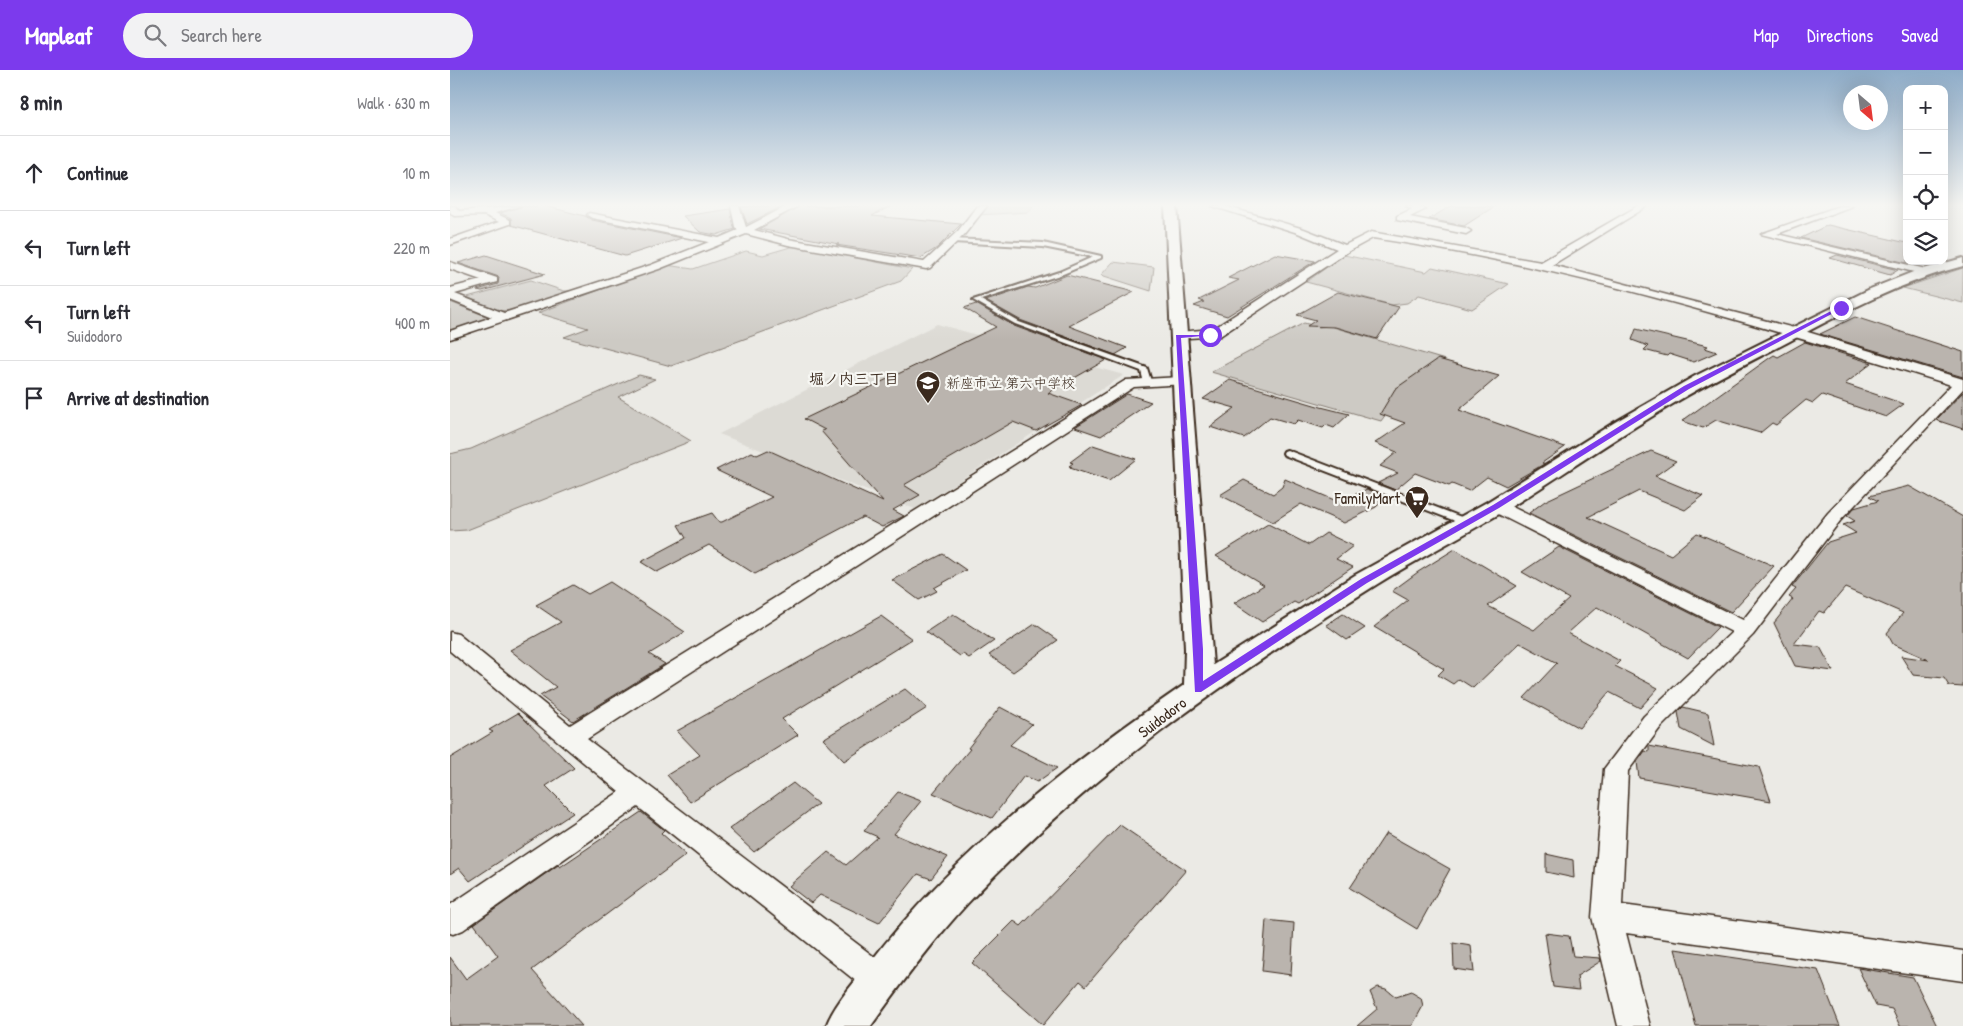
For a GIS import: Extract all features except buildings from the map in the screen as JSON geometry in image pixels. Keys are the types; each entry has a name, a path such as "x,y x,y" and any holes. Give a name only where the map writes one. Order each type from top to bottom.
{"street":[{"path":"450,336 655,267 696,251"},
{"path":"838,251 926,266 942,251"},
{"path":"1173,251 1180,381 1199,649 1198,689"},
{"path":"1178,336 1216,333 1343,251"},
{"path":"1458,251 1543,266 1794,332 1962,383 1834,517 1746,630 1652,722 1616,770 1608,917 1634,1026"},
{"path":"1543,266 1569,251"},
{"path":"1836,251 1926,272"},
{"name":"Suidodoro","path":"846,1026 878,979 958,889 1027,821 1198,689 1364,581 1496,506 1686,388 1894,282 1963,262"},
{"path":"450,265 493,280 450,292"},
{"path":"450,296 503,318"},
{"path":"569,738 1131,384 1147,381 1180,381"},
{"path":"1496,506 1746,630"},
{"path":"450,639 569,738 878,979"},
{"path":"453,920 639,792"},
{"path":"1608,917 1963,966"}],"lane":[{"path":"1069,251 1099,257 1061,273 976,300 1017,324 1144,370 1147,381"},
{"path":"1287,453 1466,522"}],"shaded area":[{"path":"746,251 763,255 778,251 818,251 912,269 901,281 671,366 564,337 588,328 538,313 666,265 693,269"},
{"path":"1344,255 1426,272 1432,267 1509,284 1472,309 1419,295 1407,303 1392,305 1306,282"},
{"path":"1113,262 1154,267 1151,291 1101,275"},
{"path":"1963,268 1963,303 1903,288"},
{"path":"531,280 564,291 574,291 516,310 498,311 467,297"},
{"path":"450,302 491,318 450,332"},
{"path":"1304,323 1319,327 1330,326 1445,360 1402,392 1381,421 1211,372"},
{"name":"新座市立 第六中学校","path":"937,324 1124,375 915,509 719,434"},
{"path":"639,375 655,379 618,397 691,441 467,530 450,531 450,454 471,449"}],"place":[{"name":"新座市立 第六中学校","path":"928,404"},
{"name":"FamilyMart","path":"1417,519"}],"district":[{"name":"堀ノ内三丁目","path":"854,379"}],"route":[{"path":"1210,335 1178,336 1199,649 1198,689 1364,581 1496,506 1686,388 1841,308"}]}
